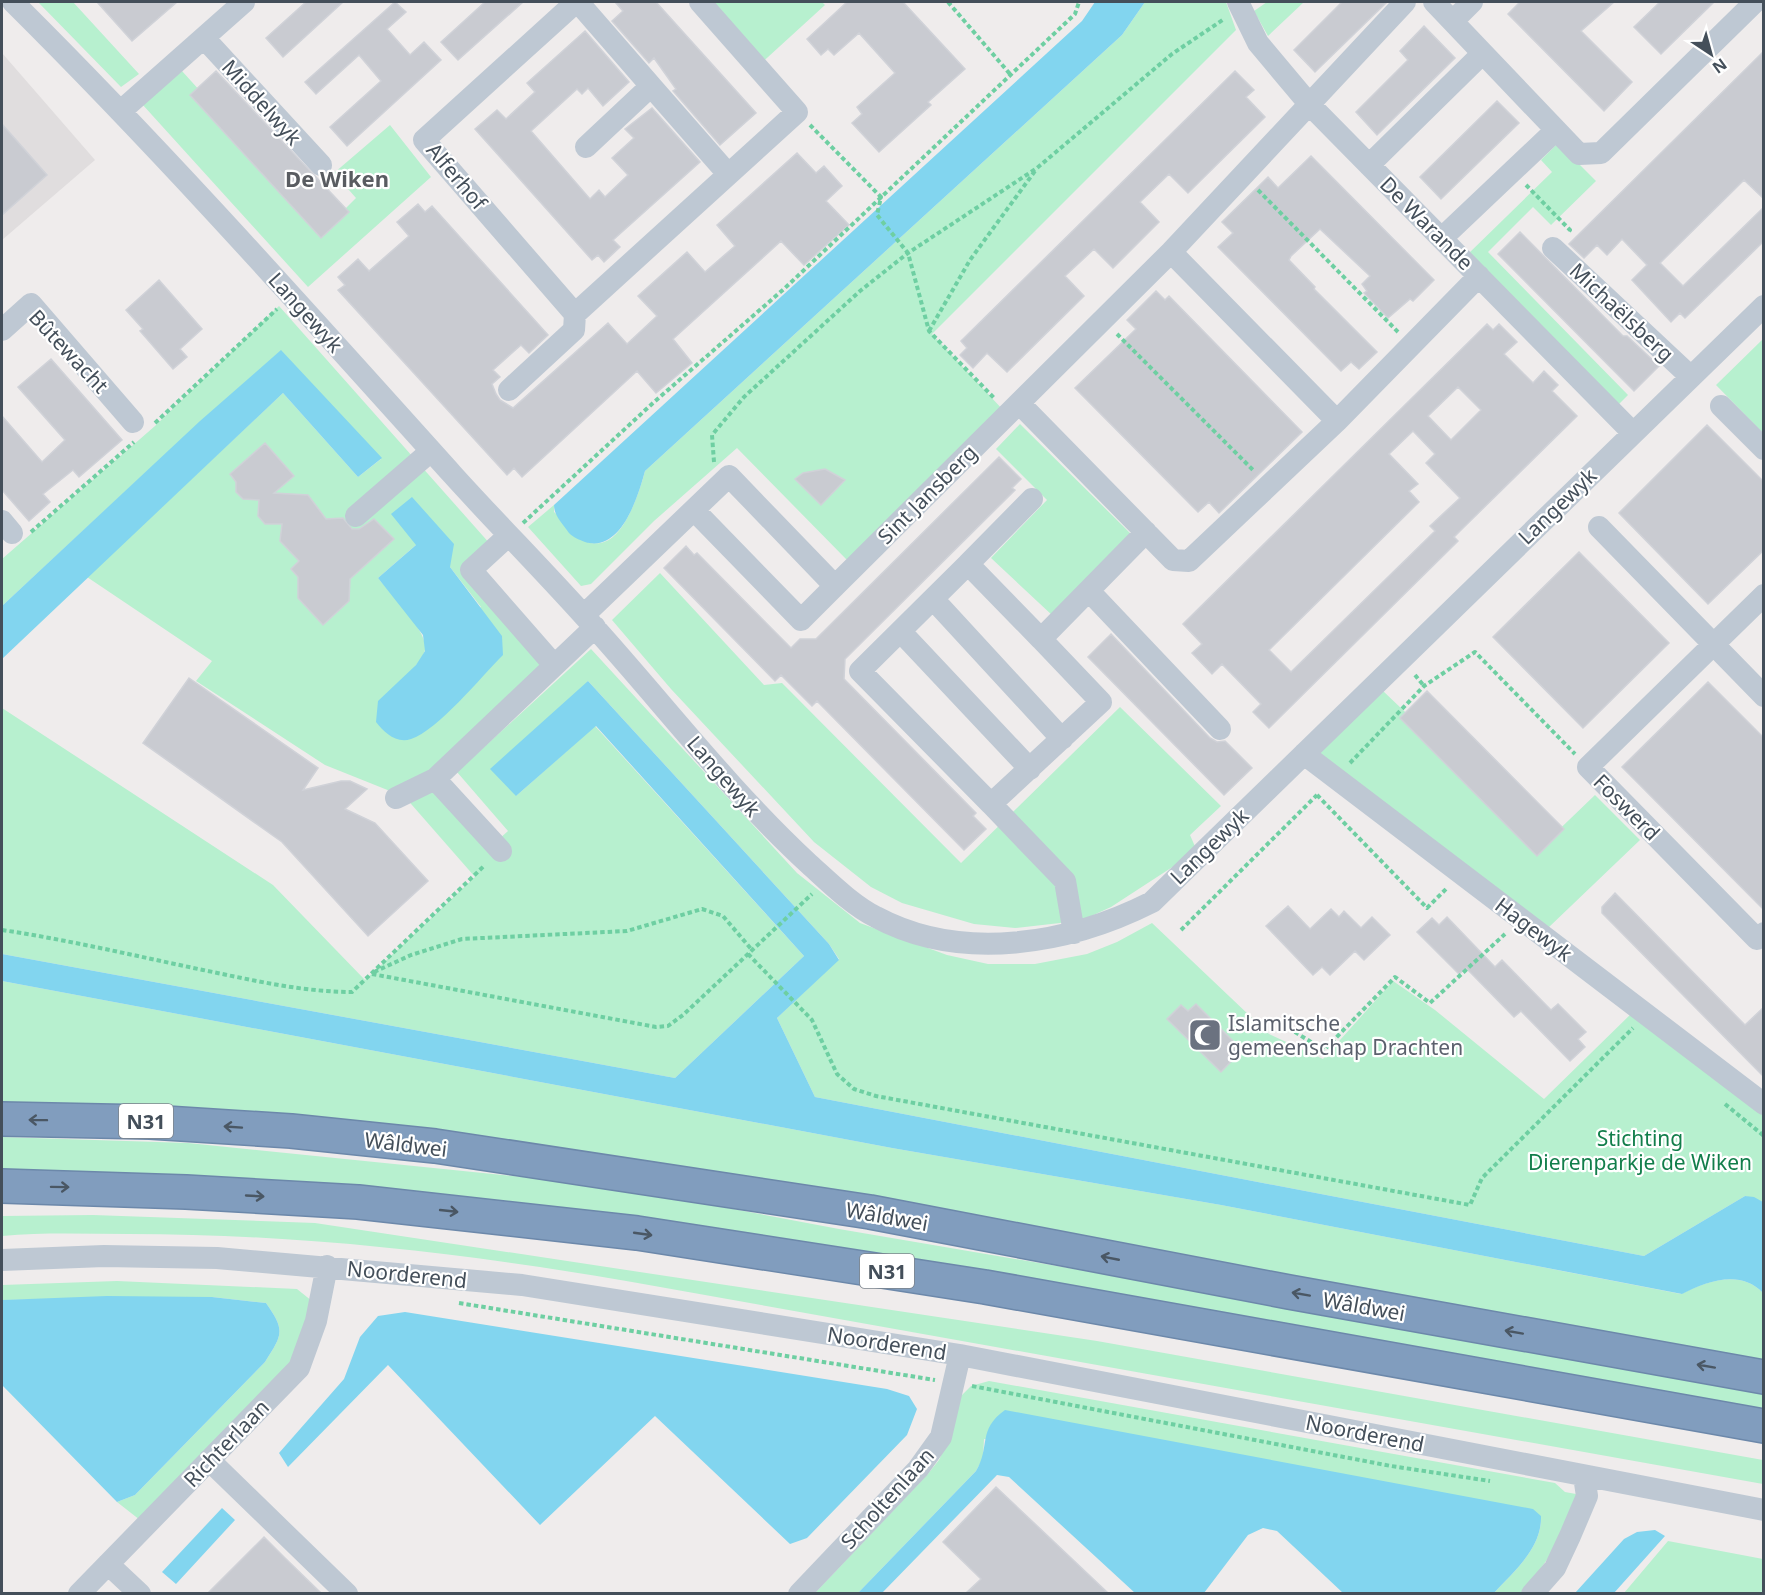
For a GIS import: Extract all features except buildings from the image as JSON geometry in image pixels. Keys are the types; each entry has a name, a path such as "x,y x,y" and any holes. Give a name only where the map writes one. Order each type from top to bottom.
{"highway":[{"name":"Wâldwei","path":"2,1119 150,1122 291,1131 435,1146 870,1212 1289,1292 1764,1377"},
{"name":"N31","path":"2,1186 186,1192 358,1202 637,1233 985,1287 1764,1426"}],"street":[{"name":"Langewyk","path":"13,2 122,110 508,536 589,621 764,822 826,879 874,917 924,937 956,942 1004,944 1074,933 1118,919 1152,902 1764,306"},
{"path":"122,110 244,2"},
{"name":"Alferhof","path":"575,314 424,140 577,2 728,174"},
{"path":"509,390 574,330 575,314 797,112 700,2"},
{"path":"1310,105 1405,2"},
{"path":"1434,2 1579,154 1601,153 1755,2"},
{"path":"1453,21 1472,2"},
{"name":"De Warande","path":"1239,5 1258,43 1310,105 1633,433"},
{"name":"Middelwyk","path":"204,38 321,165"},
{"path":"1369,165 1482,54"},
{"path":"586,147 651,86"},
{"name":"Sint Jansberg","path":"694,510 801,620 1104,320 1310,105"},
{"path":"1442,238 1556,130"},
{"name":"Michaëlsberg","path":"1553,248 1691,377"},
{"path":"1171,252 1337,421"},
{"path":"1014,408 1173,560 1189,561 1337,421 1479,276"},
{"name":"Bûtewacht","path":"2,330 31,304 133,422"},
{"path":"1721,406 1764,449"},
{"path":"356,516 431,451"},
{"path":"396,798 435,779 554,665 589,621 729,476 835,586"},
{"path":"1032,499 934,600 860,671 1065,881 1074,933"},
{"path":"1599,527 1764,696"},
{"path":"1041,639 1090,592 1146,532"},
{"path":"508,536 471,570 554,665"},
{"path":"968,564 1101,702 991,804"},
{"path":"1090,592 1220,729"},
{"name":"Foswerd","path":"1764,595 1588,767 1757,939 1764,933"},
{"path":"934,600 1062,739"},
{"path":"901,632 1030,769"},
{"name":"Hagewyk","path":"1304,754 1764,1104"},
{"path":"435,779 501,850"},
{"name":"Noorderend","path":"2,1260 104,1256 217,1258 522,1285 960,1355 1764,1510"},
{"name":"Richterlaan","path":"82,1592 299,1368 316,1321 327,1266"},
{"name":"Scholtenlaan","path":"799,1593 918,1470 941,1437 960,1355"},
{"path":"209,1460 347,1593"},
{"path":"1532,1593 1555,1568 1570,1536 1587,1496 1584,1476"},
{"path":"108,1564 140,1593"}],"path":[{"path":"948,2 1011,74"},
{"path":"508,536 653,403 785,288 1075,14 1079,2"},
{"path":"729,476 714,465 712,435 744,397 860,291 908,253 1037,168 1172,54 1239,5"},
{"path":"797,112 881,197"},
{"path":"930,331 970,260 1012,206 1037,168"},
{"path":"1513,171 1570,230 1553,248"},
{"path":"1243,174 1410,345"},
{"path":"881,197 877,215 908,253 930,331 1014,408"},
{"path":"1104,320 1268,486"},
{"path":"1181,930 1336,778 1424,686 1475,652 1588,767"},
{"path":"1317,795 1427,908"},
{"path":"2,930 323,992 352,992 501,850"},
{"path":"371,974 656,1027 668,1026 683,1015 808,899"},
{"path":"371,974 411,955 462,939 627,931 702,909 723,916 752,950"},
{"path":"1282,1024 1324,1050 1395,977 1430,1004 1505,934"},
{"path":"748,954 812,1020 837,1074 854,1089 876,1096 1470,1205 1482,1178 1636,1024"},
{"path":"453,1302 953,1383 1391,1466 1495,1482"}],"shaded area":[{"path":"2,53 95,160 2,240"}],"green space":[{"path":"38,2 73,2 139,74 121,87"},
{"path":"701,2 822,2 825,5 756,68"},
{"path":"1145,2 1226,2 1236,30 932,334 1004,411 853,559 846,559 737,448 654,521 591,584 581,586 528,527 554,505 554,512 589,543 602,543 612,538 630,512 645,471 1122,35"},
{"path":"1267,2 1304,2 1268,36 1254,11"},
{"path":"182,71 325,229 356,198 334,173 390,125 431,177 308,287 142,104"},
{"path":"1558,143 1596,181 1551,225 1533,207 1488,252 1628,395 1616,407 1467,255 1552,172 1541,160"},
{"name":"Stichting Dierenparkje de Wiken","path":"279,306 491,545 463,569 546,666 425,778 488,849 508,831 457,772 591,649 797,873 860,923 947,955 988,964 1035,964 1087,954 1117,942 1152,923 1269,1034 1323,1059 1393,981 1435,1010 1544,1099 1635,1010 1763,1108 1763,1202 1745,1196 1644,1256 815,1097 777,1018 839,959 829,944 588,681 516,796 595,726 804,956 675,1078 2,954 2,708 273,885 365,980 475,877 405,797 325,765 196,681 212,661 87,577 283,393 358,477 381,459 281,351 200,422 2,606 2,559 155,426","holes":["417,544 450,567 481,607 402,680 418,663 425,650 425,642 415,623 378,578"]},
{"path":"1763,339 1763,433 1716,385"},
{"path":"1020,424 1133,536 1053,616 991,558 1047,500 996,449"},
{"path":"660,573 764,685 782,683 961,863 1120,707 1221,806 1190,835 1197,851 1111,907 1087,918 1015,928 974,924 902,903 871,887 814,842 671,689 612,620"},
{"path":"1383,691 1544,844 1595,795 1640,840 1548,928 1318,754"},
{"path":"2,981 892,1148 1221,1205 1681,1294 1713,1282 1734,1279 1745,1281 1763,1293 1763,1365 622,1158 286,1114 2,1103"},
{"path":"2,1137 188,1143 611,1186 839,1229 1316,1310 1763,1391 1763,1414 1181,1310 2,1175"},
{"path":"93,1215 315,1223 1097,1341 1763,1460 1763,1484 632,1282 506,1262 381,1247 256,1237 81,1234 2,1236 2,1216"},
{"path":"117,1281 297,1289 312,1301 296,1357 140,1520 117,1502 135,1495 265,1362 278,1339 279,1327 266,1303 212,1297 2,1300 2,1285"},
{"path":"989,1381 1555,1483 1565,1492 1587,1496 1559,1543 1523,1593 1494,1593 1532,1549 1540,1528 1541,1516 984,1439 983,1458 976,1471 858,1593 814,1594 939,1460 951,1432 961,1396 971,1386"},
{"path":"1668,1541 1763,1559 1763,1593 1624,1593"}],"water":[{"path":"1095,2 1145,2 1122,35 645,471 638,495 618,531 609,539 598,543 585,542 569,533 557,516 554,505 1082,21"},
{"path":"281,350 382,458 358,477 283,393 2,659 2,606 200,421"},
{"path":"412,497 454,544 450,567 502,636 503,655 459,702 433,725 411,739 400,740 383,730 376,722 378,701 416,665 425,651 423,635 378,578 416,545 391,514"},
{"path":"588,681 829,944 839,960 777,1018 815,1097 1644,1256 1745,1196 1754,1197 1763,1202 1763,1293 1745,1281 1734,1279 1702,1285 1682,1294 1221,1205 892,1148 2,981 2,954 675,1078 804,956 596,726 516,796 490,769"},
{"path":"107,1296 212,1297 266,1303 279,1327 278,1339 265,1362 135,1495 117,1502 2,1385 2,1300"},
{"path":"405,1312 887,1389 909,1396 917,1409 907,1435 807,1538 790,1544 655,1416 540,1525 388,1365 288,1467 279,1453 344,1379 360,1337 378,1316"},
{"path":"1005,1410 1533,1509 1541,1516 1540,1528 1532,1549 1494,1593 1343,1593 1277,1531 1263,1528 1248,1535 1204,1593 1135,1593 1009,1477 997,1475 882,1593 858,1593 976,1471 983,1454 987,1431 996,1417"},
{"path":"222,1508 235,1520 176,1584 162,1572"},
{"path":"1655,1530 1665,1536 1614,1593 1575,1593 1624,1539 1637,1532"}],"place":[{"name":"Islamitsche gemeenschap Drachten","path":"1205,1035"}],"district":[{"name":"De Wiken","path":"337,178"}]}
